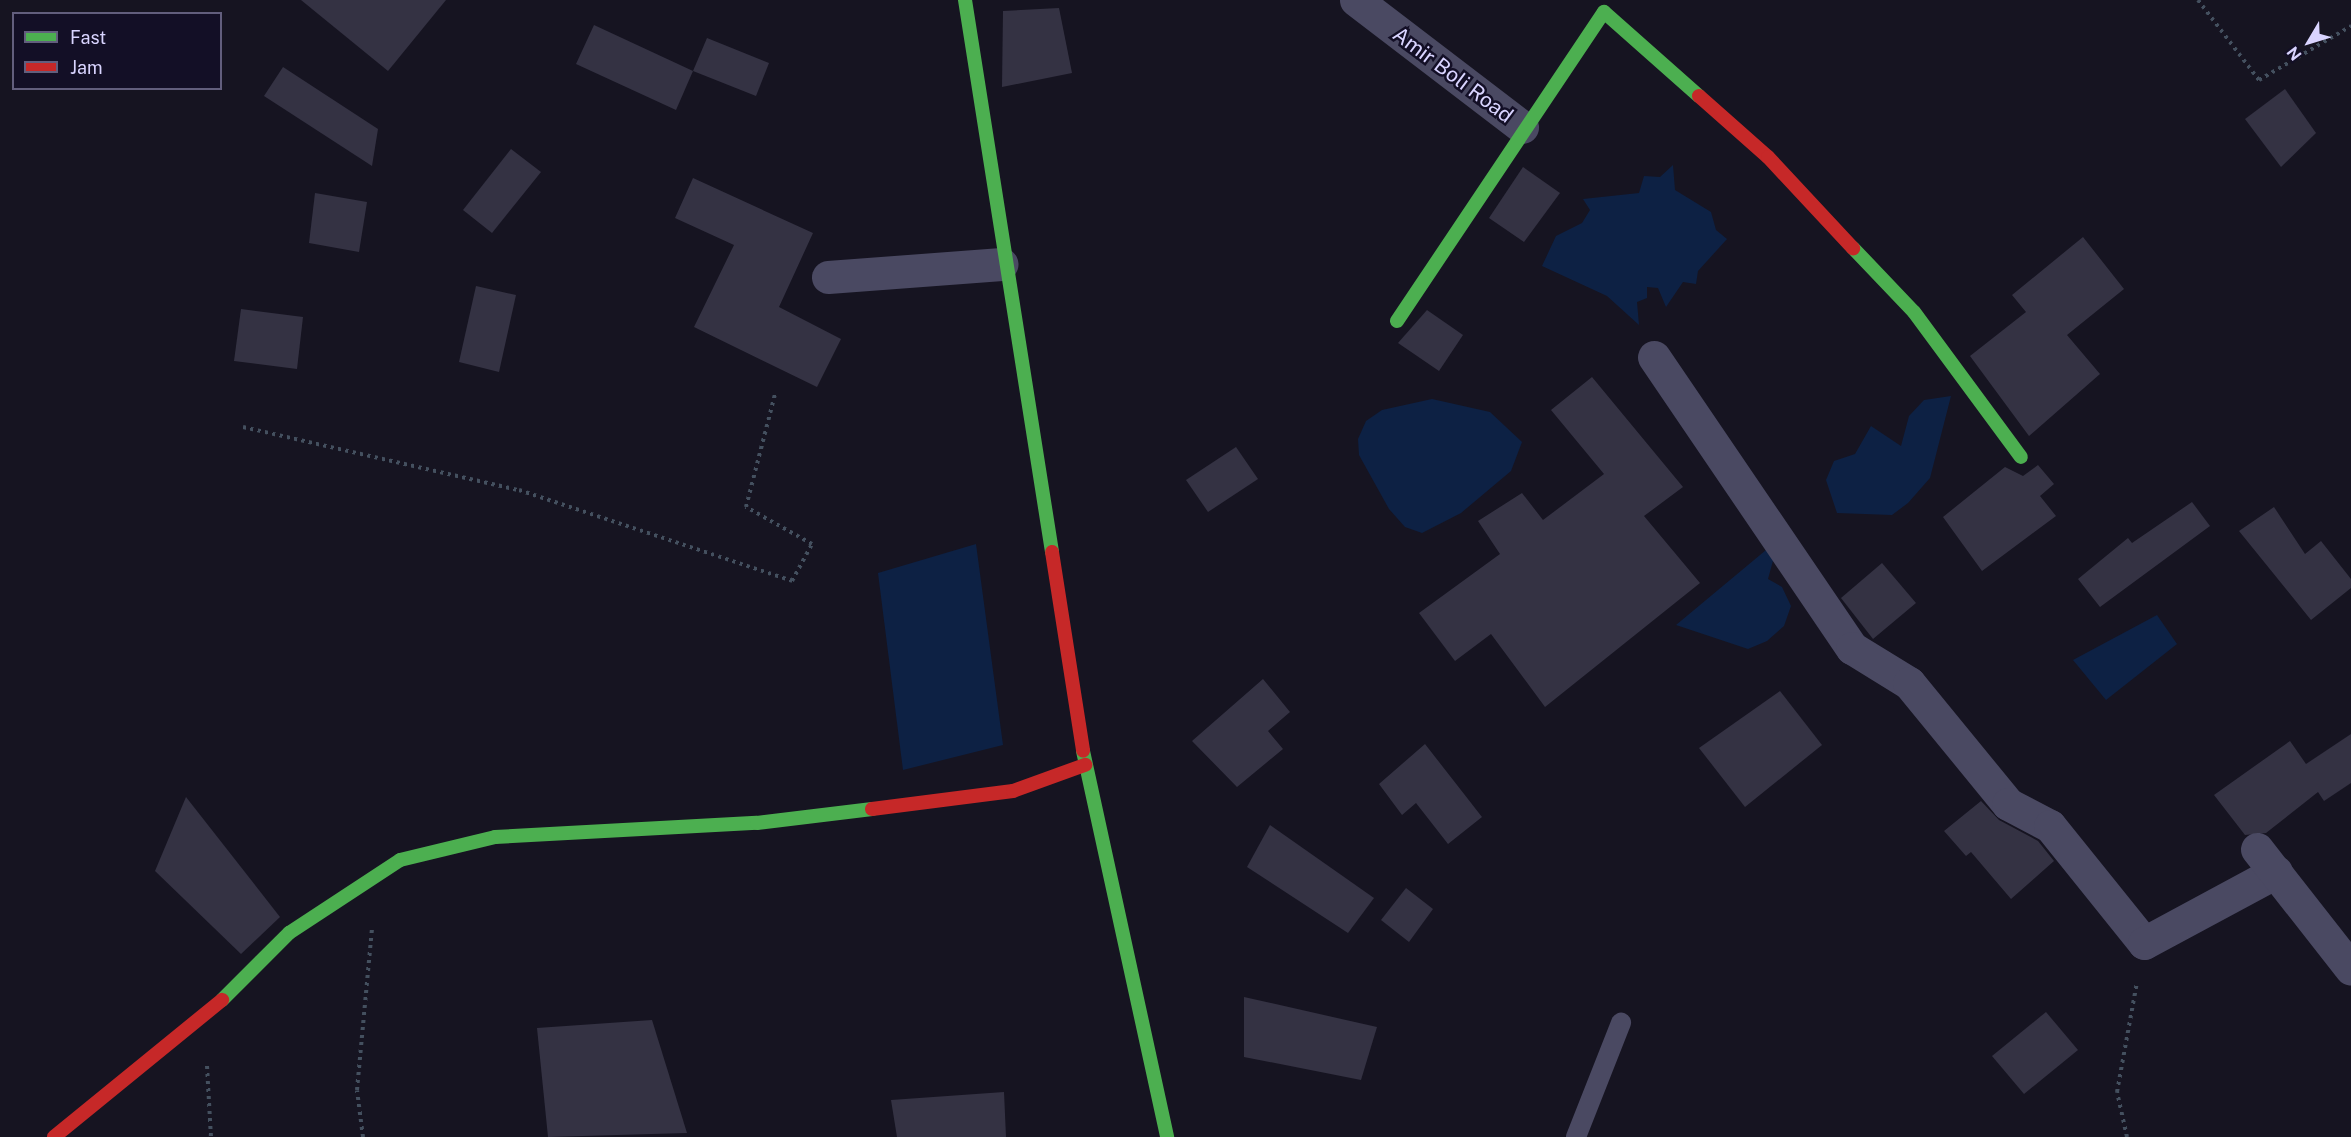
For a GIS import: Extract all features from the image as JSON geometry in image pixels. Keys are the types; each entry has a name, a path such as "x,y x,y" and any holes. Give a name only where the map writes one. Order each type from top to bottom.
{"street":[{"path":"965,0 1002,264 1085,765 1167,1137"},
{"name":"Amir Boli Road","path":"1356,0 1522,127"},
{"path":"1397,321 1522,127 1604,12 1768,157 1890,286 2021,458"},
{"path":"828,277 1002,264"},
{"path":"1654,357 1852,648 1909,683 2008,804 2050,826 2144,943 2267,860 2351,969"},
{"path":"54,1137 205,1017 289,933 400,860 495,837 757,823 1013,791 1085,765"}],"lane":[{"path":"1576,1137 1621,1023"}],"path":[{"path":"2198,0 2259,80 2351,26"},
{"path":"243,427 519,490 792,581 812,544 746,507 775,394"},
{"path":"363,1137 357,1090 376,876"},
{"path":"2127,1137 2117,1092 2144,943"},
{"path":"205,1017 210,1137"}],"water":[{"path":"1673,165 1675,190 1711,212 1716,230 1727,239 1698,271 1696,284 1683,282 1666,307 1658,288 1647,287 1647,298 1637,302 1639,325 1607,296 1542,266 1556,236 1582,223 1590,210 1583,199 1639,193 1644,176 1660,177"},
{"path":"1951,396 1930,478 1908,503 1892,515 1837,513 1826,480 1834,461 1855,454 1871,426 1901,446 1909,416 1924,400"},
{"path":"1432,399 1490,412 1522,442 1511,471 1461,513 1422,533 1405,527 1389,509 1359,455 1358,439 1366,421 1382,410"},
{"path":"976,544 1003,745 903,770 878,573"},
{"path":"1766,550 1774,557 1768,579 1782,587 1791,606 1784,626 1767,641 1748,649 1676,625"},
{"path":"2157,615 2177,644 2106,700 2073,660"}],"building":[{"path":"301,0 446,0 388,71"},
{"path":"1059,8 1072,73 1002,87 1003,11"},
{"path":"594,25 693,71 676,110 576,64"},
{"path":"707,38 769,63 756,96 693,71"},
{"path":"283,67 378,129 372,166 264,96"},
{"path":"2285,89 2316,133 2281,167 2245,119"},
{"path":"511,149 541,172 492,233 463,210"},
{"path":"1523,167 1560,193 1524,242 1489,218"},
{"path":"693,178 813,233 779,307 841,339 817,387 694,327 734,245 675,218"},
{"path":"315,193 367,202 359,252 309,243"},
{"path":"2083,237 2124,289 2067,335 2100,374 2029,436 1970,356 2026,312 2012,295"},
{"path":"476,286 516,295 499,372 459,362"},
{"path":"241,309 303,317 297,369 234,361"},
{"path":"1427,310 1463,335 1439,371 1398,343"},
{"path":"1592,377 1683,487 1644,516 1700,583 1545,707 1491,634 1455,661 1419,613 1500,554 1478,521 1522,493 1543,520 1604,474 1551,410"},
{"path":"1236,447 1258,479 1208,512 1186,480"},
{"path":"2038,465 2054,484 2040,496 2056,516 1982,571 1943,517 2005,467 2023,476"},
{"path":"2192,502 2210,526 2100,607 2078,579 2128,538 2132,543"},
{"path":"2274,507 2305,554 2321,541 2351,579 2351,588 2311,620 2239,531"},
{"path":"1882,563 1916,603 1873,639 1841,598"},
{"path":"1263,679 1290,712 1268,731 1283,749 1237,787 1192,741"},
{"path":"1780,691 1822,745 1745,807 1699,748"},
{"path":"2351,734 2351,783 2324,801 2318,792 2266,833 2245,835 2214,795 2290,741 2306,764"},
{"path":"1425,744 1482,817 1448,844 1416,803 1402,815 1379,784"},
{"path":"186,797 280,917 241,954 155,871"},
{"path":"1981,801 1999,820 2038,841 2054,861 2011,899 1971,852 1966,856 1944,831"},
{"path":"1270,825 1374,898 1348,933 1247,867"},
{"path":"1406,888 1433,909 1409,942 1381,920"},
{"path":"1244,997 1377,1027 1361,1080 1244,1057"},
{"path":"2046,1012 2078,1050 2024,1094 1992,1056"},
{"path":"652,1020 687,1133 548,1137 537,1028"},
{"path":"1004,1092 1006,1137 897,1137 891,1100"}],"traffic: fast":[{"path":"965,0 1052,552"},
{"path":"1397,321 1604,12 1699,96"},
{"path":"1853,248 1914,312 2021,457"},
{"path":"1083,751 1167,1137"},
{"path":"222,1000 289,933 400,860 495,837 757,823 872,809"}],"traffic: jam":[{"path":"1699,96 1768,157 1853,248"},
{"path":"1052,552 1083,751"},
{"path":"872,809 1013,791 1085,765"},
{"path":"54,1137 222,1000"}]}
